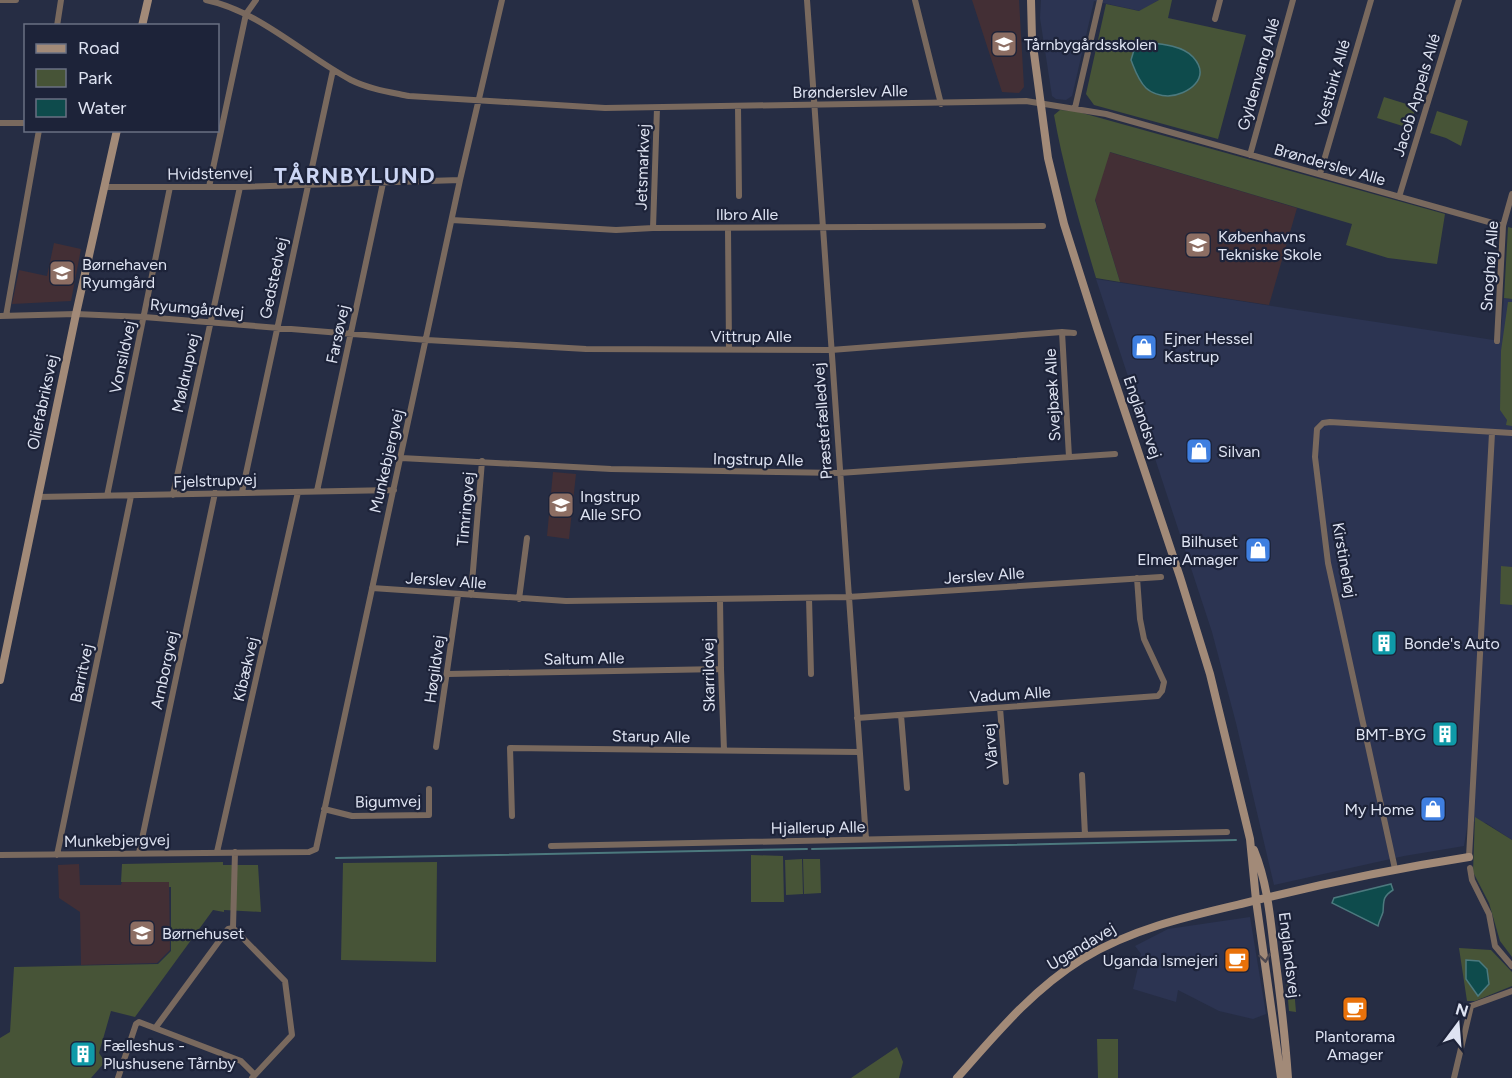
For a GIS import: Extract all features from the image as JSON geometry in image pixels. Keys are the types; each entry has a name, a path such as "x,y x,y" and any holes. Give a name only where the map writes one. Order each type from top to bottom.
{"main road":[{"path":"142,24 148,0"},
{"name":"Englandsvej","path":"1031,0 1032,38 1048,158 1064,224 1210,674 1250,839 1261,867 1268,897 1284,1020 1288,1078"},
{"name":"Oliefabriksvej","path":"0,680 76,314 117,132"},
{"name":"Englandsvej","path":"1250,839 1256,900 1281,1078"},
{"path":"1256,900 1395,868 1469,857"},
{"name":"Ugandavej","path":"957,1078 1020,1008 1057,976 1107,945 1159,924 1256,900"}],"street":[{"path":"0,0 16,0"},
{"path":"57,24 61,0"},
{"name":"Brønderslev Alle","path":"206,0 246,14 354,81 400,94 605,108 1026,101 1106,114 1503,226"},
{"path":"208,187 246,14 256,0"},
{"name":"Munkebjergvej","path":"0,855 309,852 316,849 460,180 502,0"},
{"name":"Præstefælledvej","path":"807,0 866,839"},
{"path":"915,0 941,104"},
{"path":"1075,108 1100,0"},
{"path":"1215,19 1220,0"},
{"name":"Gyldenvang Allé","path":"1250,155 1293,0"},
{"name":"Vestbirk Allé","path":"1320,174 1371,0"},
{"name":"Jacob Appels Allé","path":"1398,197 1459,0"},
{"name":"Gedstedvej","path":"242,492 333,70"},
{"path":"738,106 739,196"},
{"name":"Jetsmarkvej","path":"652,228 657,108"},
{"path":"0,123 24,123"},
{"path":"3,316 39,132"},
{"name":"Hvidstenvej","path":"105,187 240,187 308,183 460,180"},
{"name":"Farsøvej","path":"317,491 383,183"},
{"name":"Vonsildvej","path":"106,496 170,187"},
{"name":"Møldrupvej","path":"173,495 240,187"},
{"name":"Snoghøj Alle","path":"1497,341 1503,226 1512,194"},
{"name":"Ilbro Alle","path":"452,220 616,230 1043,226"},
{"path":"728,228 729,349"},
{"name":"Ryumgårdvej","path":"3,316 76,314 144,317 427,340"},
{"name":"Vittrup Alle","path":"427,340 586,349 831,350 1062,332 1074,333"},
{"name":"Svejbæk Alle","path":"1062,332 1069,457"},
{"name":"Kirstinehøj","path":"1395,868 1328,563 1315,458 1317,429 1323,423 1330,422 1512,433"},
{"path":"1469,857 1492,432"},
{"name":"Ingstrup Alle","path":"401,458 611,469 839,473 1115,454"},
{"name":"Timringvej","path":"471,595 482,461"},
{"name":"Fjelstrupvej","path":"38,497 394,490"},
{"name":"Kibækvej","path":"218,852 298,492"},
{"name":"Arnborgvej","path":"139,853 215,493"},
{"name":"Barritvej","path":"57,855 131,496"},
{"path":"519,599 527,538"},
{"name":"Jerslev Alle","path":"372,588 566,601 809,598 1161,577"},
{"name":"Vadum Alle","path":"857,718 1158,696 1164,682 1144,639 1137,578"},
{"name":"Høgildvej","path":"436,747 458,595"},
{"path":"809,598 811,675"},
{"name":"Skarrildvej","path":"720,599 720,669 724,750"},
{"name":"Saltum Alle","path":"448,674 720,669"},
{"name":"Vårvej","path":"1000,708 1006,782"},
{"path":"901,715 907,788"},
{"name":"Starup Alle","path":"512,816 510,748 860,752"},
{"path":"1082,775 1085,835"},
{"name":"Bigumvej","path":"324,809 352,816 429,815 429,789"},
{"name":"Hjallerup Alle","path":"551,846 1227,832"},
{"path":"118,1078 136,1024 144,1023 156,1027 241,1061 253,1076 292,1035 285,981 233,928 235,852"},
{"path":"1470,868 1472,880 1489,914 1495,945 1512,966"},
{"path":"156,1027 228,929 233,928"},
{"path":"1454,1078 1471,1006 1512,991"}],"shaded area":[{"name":"Tårnbygårdsskolen","path":"972,0 1019,0 1024,87 1019,93 1002,92"},
{"path":"1041,0 1159,0 1140,11 1094,1 1072,96 1066,100 1052,96 1040,18"},
{"name":"Københavns Tekniske Skole","path":"1109,152 1297,208 1269,305 1120,282 1095,199"},
{"name":"Børnehaven Ryumgård","path":"54,243 81,249 71,301 12,304 19,270 47,276"},
{"path":"1096,279 1500,341 1504,298 1512,299 1512,840 1486,823 1468,821 1464,846 1404,856 1274,885 1212,632"},
{"name":"Ingstrup Alle SFO","path":"553,472 576,474 569,539 547,536"},
{"path":"79,864 80,885 169,882 170,950 157,963 81,965 80,912 59,898 58,865"},
{"path":"1250,917 1266,1014 1253,1019 1219,1011 1178,990 1176,1002 1133,989 1141,954 1135,946 1168,929"}],"green space":[{"path":"1159,0 1172,0 1168,18 1246,35 1218,139 1094,105 1086,94 1106,4 1139,11"},
{"path":"1384,97 1416,107 1409,128 1377,118"},
{"path":"1060,110 1075,111 1445,214 1437,264 1388,258 1346,245 1352,224 1110,152 1095,200 1120,282 1096,278 1058,136 1054,115"},
{"path":"1437,111 1468,121 1461,146 1430,133"},
{"path":"1508,227 1512,228 1512,299 1504,298"},
{"path":"1508,302 1512,302 1512,426 1506,425 1507,420 1500,410 1501,351"},
{"path":"1501,566 1512,567 1512,605 1500,604"},
{"path":"1475,817 1512,840 1512,957 1500,941 1489,903 1473,872"},
{"path":"751,855 783,856 784,902 751,902"},
{"path":"802,859 803,894 786,895 785,860"},
{"path":"803,859 820,859 821,893 804,894"},
{"path":"223,862 223,865 258,865 261,912 213,910 135,1017 111,1011 99,1053 105,1062 91,1078 0,1078 0,1038 10,1032 14,967 158,964 171,951 171,887 169,887 169,882 121,882 122,864"},
{"path":"437,862 436,962 341,960 343,863"},
{"path":"1283,946 1291,952 1296,1012 1289,1011"},
{"path":"1459,948 1491,950 1512,972 1512,986 1475,1001 1467,1001"},
{"path":"1097,1039 1118,1039 1118,1078 1098,1078"},
{"path":"897,1047 903,1062 899,1078 851,1078"}],"water":[{"path":"1149,43 1178,48 1193,57 1200,72 1199,78 1190,89 1168,96 1156,94 1146,88 1131,60 1134,50"},
{"path":"1391,884 1393,890 1384,900 1378,926 1332,903 1334,898"},
{"path":"1466,960 1479,961 1487,969 1489,984 1478,996 1466,979"}],"waterway":[{"path":"812,849 1236,840"},
{"path":"336,858 807,849"}],"place":[{"name":"Tårnbygårdsskolen","path":"1004,44"},
{"name":"Københavns Tekniske Skole","path":"1198,245"},
{"name":"Børnehaven Ryumgård","path":"62,273"},
{"name":"Ejner Hessel Kastrup","path":"1144,347"},
{"name":"Silvan","path":"1199,451"},
{"name":"Ingstrup Alle SFO","path":"561,505"},
{"name":"Bilhuset Elmer Amager","path":"1258,550"},
{"name":"Bonde's Auto","path":"1384,643"},
{"name":"BMT-BYG","path":"1445,734"},
{"name":"My Home","path":"1433,809"},
{"name":"Børnehuset","path":"142,933"},
{"name":"Uganda Ismejeri","path":"1237,960"},
{"name":"Plantorama Amager","path":"1355,1009"},
{"name":"Fælleshus - Plushusene Tårnby","path":"83,1054"}],"district":[{"name":"TÅRNBYLUND","path":"355,175"}]}
